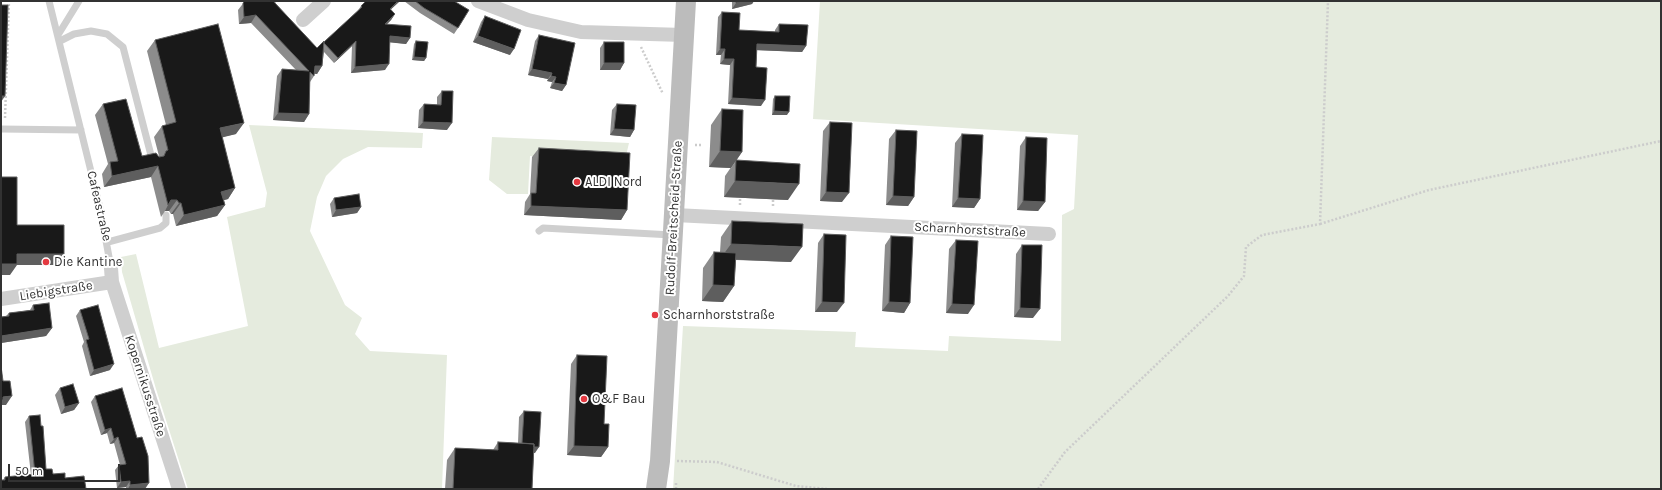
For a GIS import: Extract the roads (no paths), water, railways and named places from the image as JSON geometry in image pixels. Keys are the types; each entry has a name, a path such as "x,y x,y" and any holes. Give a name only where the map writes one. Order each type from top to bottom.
{"street":[{"path":"302,20 324,1"},
{"path":"478,1 528,20 581,32 684,35"},
{"name":"Rudolf-Breitscheid-Straße","path":"657,487 660,461 674,235 686,1"},
{"name":"Scharnhorststraße","path":"675,216 1049,234"},
{"name":"Cafeastraße","path":"111,268 112,282"},
{"name":"Liebigstraße","path":"1,299 112,282"},
{"name":"Kopernikusstraße","path":"112,282 179,489"}],"lane":[{"name":"Cafeastraße","path":"49,1 108,242 111,268"},
{"path":"59,38 79,1"},
{"path":"59,38 91,31 107,34 123,47 153,163"},
{"path":"3,129 81,130"},
{"path":"108,242 160,228 166,223 166,215"},
{"path":"539,231 543,228 674,235"}],"place":[{"name":"ALDI Nord","path":"577,182"},
{"name":"Die Kantine","path":"46,262"},
{"name":"Scharnhorststraße","path":"655,315"},
{"name":"O&F Bau","path":"584,399"}]}
